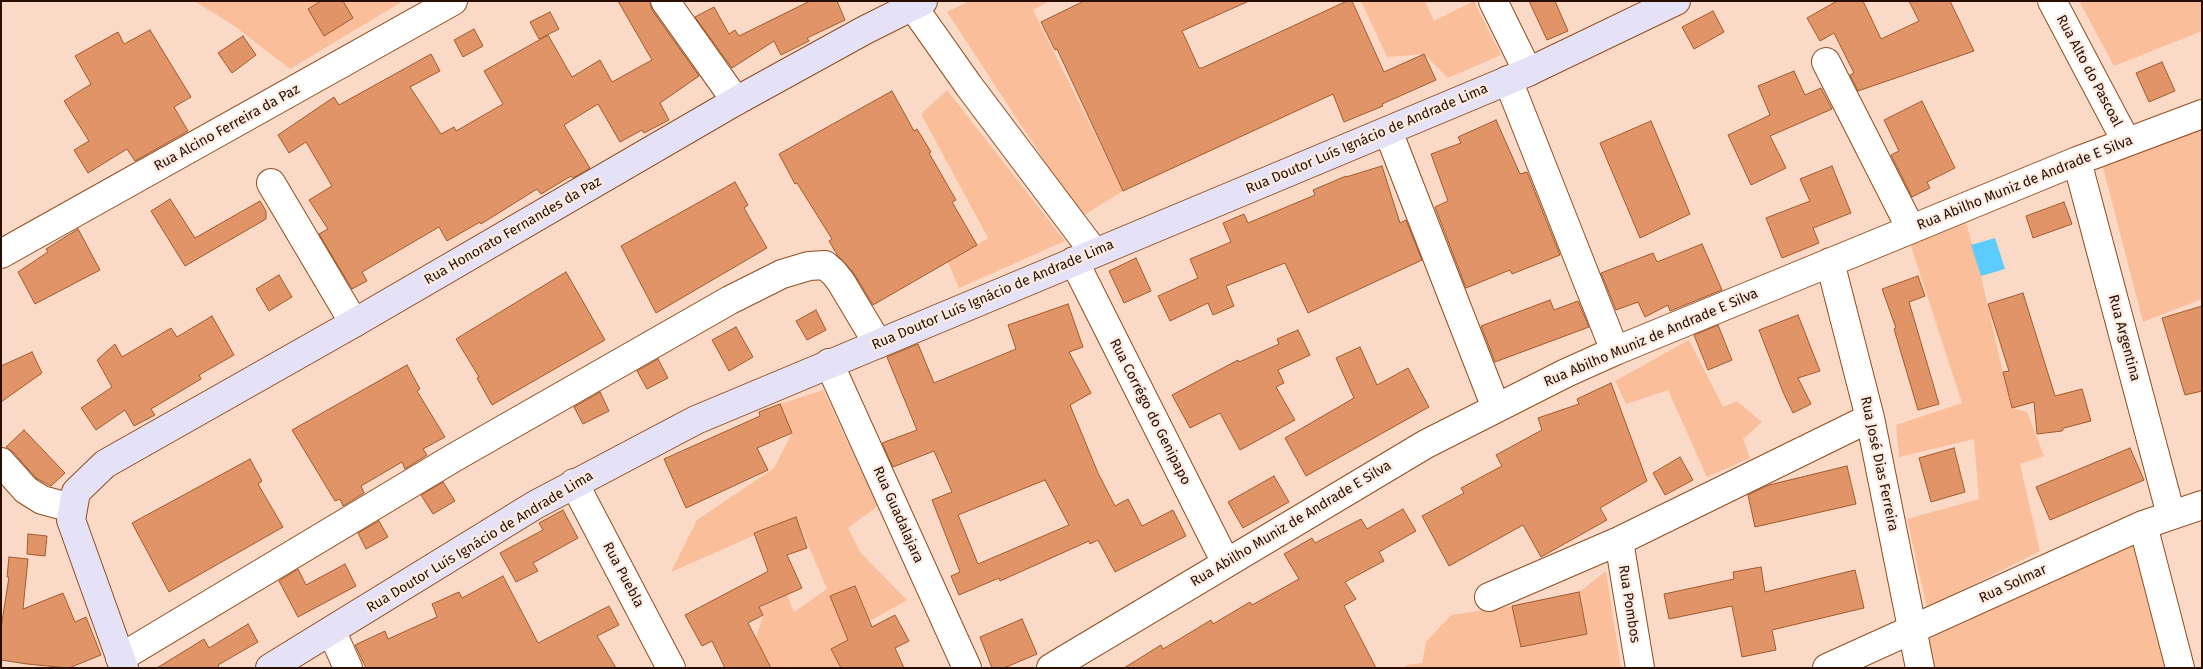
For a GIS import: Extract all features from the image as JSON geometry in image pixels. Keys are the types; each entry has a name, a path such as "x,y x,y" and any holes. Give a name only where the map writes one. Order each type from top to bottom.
{"main road":[{"name":"Rua Doutor Luís Ignácio de Andrade Lima","path":"270,668 332,632 450,556 574,483 696,420 1518,76 1676,1"},
{"name":"Rua Honorato Fernandes da Paz","path":"72,508 76,492 105,464 354,323 736,101 915,3"},
{"path":"72,508 71,520 74,532 122,663"}],"street":[{"name":"Rua Alcino Ferreira da Paz","path":"1,254 453,1"},
{"path":"665,1 736,101"},
{"path":"1493,1 1615,351"},
{"name":"Rua Alto do Pascoal","path":"2052,1 2126,141"},
{"name":"Rua Corrégo do Genipapo","path":"915,3 1084,257 1226,563"},
{"path":"1826,62 1911,229"},
{"name":"Rua Abilho Muniz de Andrade E Silva","path":"1066,663 1226,563 1426,444 1496,408 1615,351 2126,141 2202,114"},
{"path":"1388,131 1496,408"},
{"name":"Rua Argentina","path":"2077,161 2172,515"},
{"path":"271,183 354,323"},
{"name":"Rua José Dias Ferreira","path":"1830,262 1870,418 1920,668"},
{"path":"122,663 455,457 730,300 782,274 809,266 825,265 841,282 878,344"},
{"name":"Rua Guadalajara","path":"829,363 967,668"},
{"path":"1489,597 1619,541 1870,418"},
{"path":"1,462 26,490 42,500 72,508"},
{"name":"Rua Puebla","path":"574,483 672,668"},
{"name":"Rua Solmar","path":"1827,668 2143,524 2202,505"},
{"path":"2143,524 2180,668"},
{"name":"Rua Pombos","path":"1619,541 1640,668"},
{"path":"332,632 348,668"}],"shaded area":[{"path":"194,1 399,1 400,3 290,69 233,25"},
{"path":"969,1 1050,1 1033,10 1123,191 1081,217 947,12"},
{"path":"1361,1 1425,1 1434,21 1474,1 1501,55 1448,78 1424,54 1387,57"},
{"path":"2079,1 2202,1 2202,31 2114,66"},
{"path":"947,90 1065,241 959,288 948,262 988,238 921,114"},
{"path":"2202,128 2202,299 2143,322 2101,160"},
{"path":"1966,222 1981,276 2011,408 2027,412 2044,456 2020,464 2040,551 1927,608 1907,519 1979,499 1974,439 1899,457 1896,425 1962,403 1910,243"},
{"path":"1689,340 1723,407 1737,401 1762,422 1743,439 1750,458 1707,477 1668,390 1626,404 1615,381"},
{"path":"823,390 878,506 848,528 860,552 907,600 870,621 855,586 830,596 850,639 831,649 841,668 771,668 756,638 763,615 760,608 787,595 794,612 827,589 796,517 671,572 697,520 774,468 792,433 780,404"},
{"path":"2135,542 2167,668 1933,668 1928,636"},
{"path":"1606,571 1621,668 1406,668 1406,665 1422,663 1426,642 1451,615 1512,606 1522,648 1587,634 1579,592"}],"water":[{"path":"1995,238 2005,269 1981,276 1971,245"}],"building":[{"path":"321,1 343,1 353,18 324,36 308,9"},
{"path":"618,1 650,1 652,10 699,76 660,103 669,120 644,133 642,130 620,142 598,104 564,125 590,168 573,178 571,176 541,194 537,189 481,224 480,222 447,241 439,227 362,272 367,281 352,289 319,234 328,229 309,200 332,186 306,142 289,153 278,135 334,97 339,105 431,54 440,71 410,87 441,134 454,127 456,131 503,104 484,71 548,35 572,77 600,60 612,82 652,60"},
{"path":"810,1 837,1 845,20 807,38 809,41 781,55 774,41 732,68 695,17 714,7 729,34 735,30 739,36"},
{"path":"1084,1 1249,1 1182,31 1199,68 1202,68 1347,1 1352,1 1384,72 1424,54 1436,80 1382,104 1383,106 1344,122 1333,94 1123,191 1057,49 1055,50 1041,22"},
{"path":"1529,1 1555,1 1568,31 1547,40"},
{"path":"1837,1 1863,1 1881,39 1919,21 1909,1 1950,1 1974,51 1858,91 1850,75 1854,73 1834,33 1820,41 1807,18"},
{"path":"1713,11 1724,32 1694,49 1682,27"},
{"path":"550,12 559,29 539,39 530,22"},
{"path":"474,29 483,46 463,57 454,40"},
{"path":"150,30 191,97 174,107 188,131 135,161 127,149 88,173 74,150 89,141 64,101 91,84 75,56 118,32 124,44"},
{"path":"243,36 256,55 232,73 218,53"},
{"path":"2162,62 2175,91 2149,102 2136,73"},
{"path":"1794,71 1805,95 1821,88 1832,109 1770,136 1786,168 1751,185 1728,135 1770,115 1758,86"},
{"path":"892,91 914,131 917,129 931,152 929,153 956,200 952,202 977,245 873,305 853,272 838,256 829,241 832,239 797,183 795,184 779,154"},
{"path":"1922,101 1955,168 1927,182 1930,188 1912,197 1891,155 1899,151 1884,120"},
{"path":"1496,120 1520,174 1527,172 1560,255 1512,274 1510,270 1466,288 1435,207 1448,201 1431,154 1461,143 1458,137"},
{"path":"1651,121 1690,214 1640,238 1600,143"},
{"path":"1382,166 1400,223 1406,220 1422,260 1308,313 1285,263 1226,286 1234,306 1213,315 1208,303 1170,321 1158,296 1198,278 1190,259 1231,242 1223,223 1244,214 1248,223 1315,195 1313,190 1346,176"},
{"path":"1832,166 1851,213 1813,228 1819,243 1782,258 1766,218 1810,201 1800,179"},
{"path":"735,182 748,205 744,208 767,248 656,313 621,246"},
{"path":"170,199 195,238 260,201 266,211 266,219 185,266 151,211"},
{"path":"2064,202 2072,224 2033,238 2026,216"},
{"path":"78,229 100,270 35,304 18,272 48,252 46,249"},
{"path":"1702,244 1722,290 1670,311 1668,305 1645,317 1638,302 1616,310 1601,273 1653,253 1657,262"},
{"path":"1136,258 1151,291 1124,303 1109,271"},
{"path":"566,272 605,340 492,405 477,378 479,377 456,339"},
{"path":"279,275 292,297 269,311 256,289"},
{"path":"1918,276 1925,296 1909,302 1939,404 1918,410 1894,329 1896,328 1882,289"},
{"path":"2023,293 2055,396 2082,389 2091,421 2064,428 2062,431 2037,434 2034,402 2012,408 2003,372 2009,371 1988,304"},
{"path":"1550,300 1554,310 1578,301 1589,327 1495,362 1481,326"},
{"path":"1068,304 1083,347 1069,352 1091,393 1070,405 1098,473 1115,506 1128,499 1142,526 1173,510 1186,536 1115,572 1098,540 1090,544 1089,541 1000,581 999,578 959,595 951,576 960,572 932,500 952,492 934,451 893,467 882,443 917,430 887,357 918,344 934,383 1016,349 1008,325","holes":["1045,480 1069,525 978,564 958,515"]},
{"path":"2202,306 2202,391 2185,395 2162,318"},
{"path":"816,310 826,330 807,340 796,321"},
{"path":"1798,315 1820,371 1798,378 1811,404 1793,413 1759,330"},
{"path":"212,316 234,355 199,375 201,379 151,409 155,415 134,426 125,410 96,430 81,408 112,387 97,360 115,344 122,357 171,328 177,337"},
{"path":"1718,325 1732,360 1708,370 1694,335"},
{"path":"736,327 753,357 729,371 712,340"},
{"path":"1298,330 1310,355 1278,370 1284,383 1276,387 1295,420 1240,450 1220,413 1190,428 1172,395 1238,360 1239,362 1279,344 1277,339"},
{"path":"1360,347 1377,385 1408,368 1429,407 1306,476 1285,438 1354,398 1336,358"},
{"path":"32,352 42,373 1,402 1,366"},
{"path":"658,359 668,378 647,389 637,371"},
{"path":"407,365 420,389 417,391 445,437 423,449 427,455 405,469 402,462 361,486 364,493 343,506 340,499 335,501 292,430"},
{"path":"1611,383 1647,481 1600,508 1607,520 1541,557 1523,525 1449,566 1422,516 1464,493 1461,488 1502,466 1496,455 1542,430 1538,418 1579,404 1577,399"},
{"path":"600,392 609,411 583,424 574,407"},
{"path":"780,404 792,433 757,448 768,470 686,508 664,459 760,416 759,412"},
{"path":"24,430 65,473 51,486 36,478 13,452 6,447"},
{"path":"1954,448 1965,492 1931,502 1919,458"},
{"path":"2130,448 2144,480 2050,520 2036,487"},
{"path":"1680,457 1693,480 1665,495 1653,473"},
{"path":"250,459 262,481 258,484 283,527 169,592 132,523"},
{"path":"1847,466 1856,504 1755,527 1748,495 1769,485"},
{"path":"1274,476 1289,502 1243,528 1228,502"},
{"path":"443,482 455,501 433,514 421,495"},
{"path":"1403,509 1416,531 1379,552 1384,561 1345,582 1356,599 1344,606 1376,668 1124,668 1161,645 1163,649 1211,620 1213,624 1250,602 1252,605 1299,579 1284,554 1312,538 1315,543 1361,519 1367,529"},
{"path":"563,510 578,538 533,563 538,571 516,582 500,553 543,530 539,523"},
{"path":"796,517 807,548 787,555 802,588 759,607 763,615 748,623 771,668 725,668 712,641 702,646 685,615 768,571 754,533"},
{"path":"379,521 388,537 366,549 358,533"},
{"path":"28,534 47,536 45,556 27,554"},
{"path":"9,557 28,559 23,609 63,593 75,622 86,617 101,655 69,668 1,660 1,628 9,577 7,577"},
{"path":"345,564 356,586 298,617 279,581 298,569 306,585"},
{"path":"1761,567 1765,592 1855,570 1864,608 1772,630 1776,650 1742,657 1732,606 1669,619 1664,594 1734,579 1733,572"},
{"path":"503,576 538,643 609,606 619,625 597,636 616,668 366,668 355,645 385,631 388,639 437,617 432,604 459,592 462,598"},
{"path":"855,586 872,627 895,615 909,641 895,648 904,668 841,668 831,649 848,640 830,596"},
{"path":"1579,592 1587,634 1521,647 1512,606"},
{"path":"1022,619 1037,654 1004,668 992,668 980,637"},
{"path":"248,624 258,642 218,665 219,668 157,668 204,639 209,648"}]}
